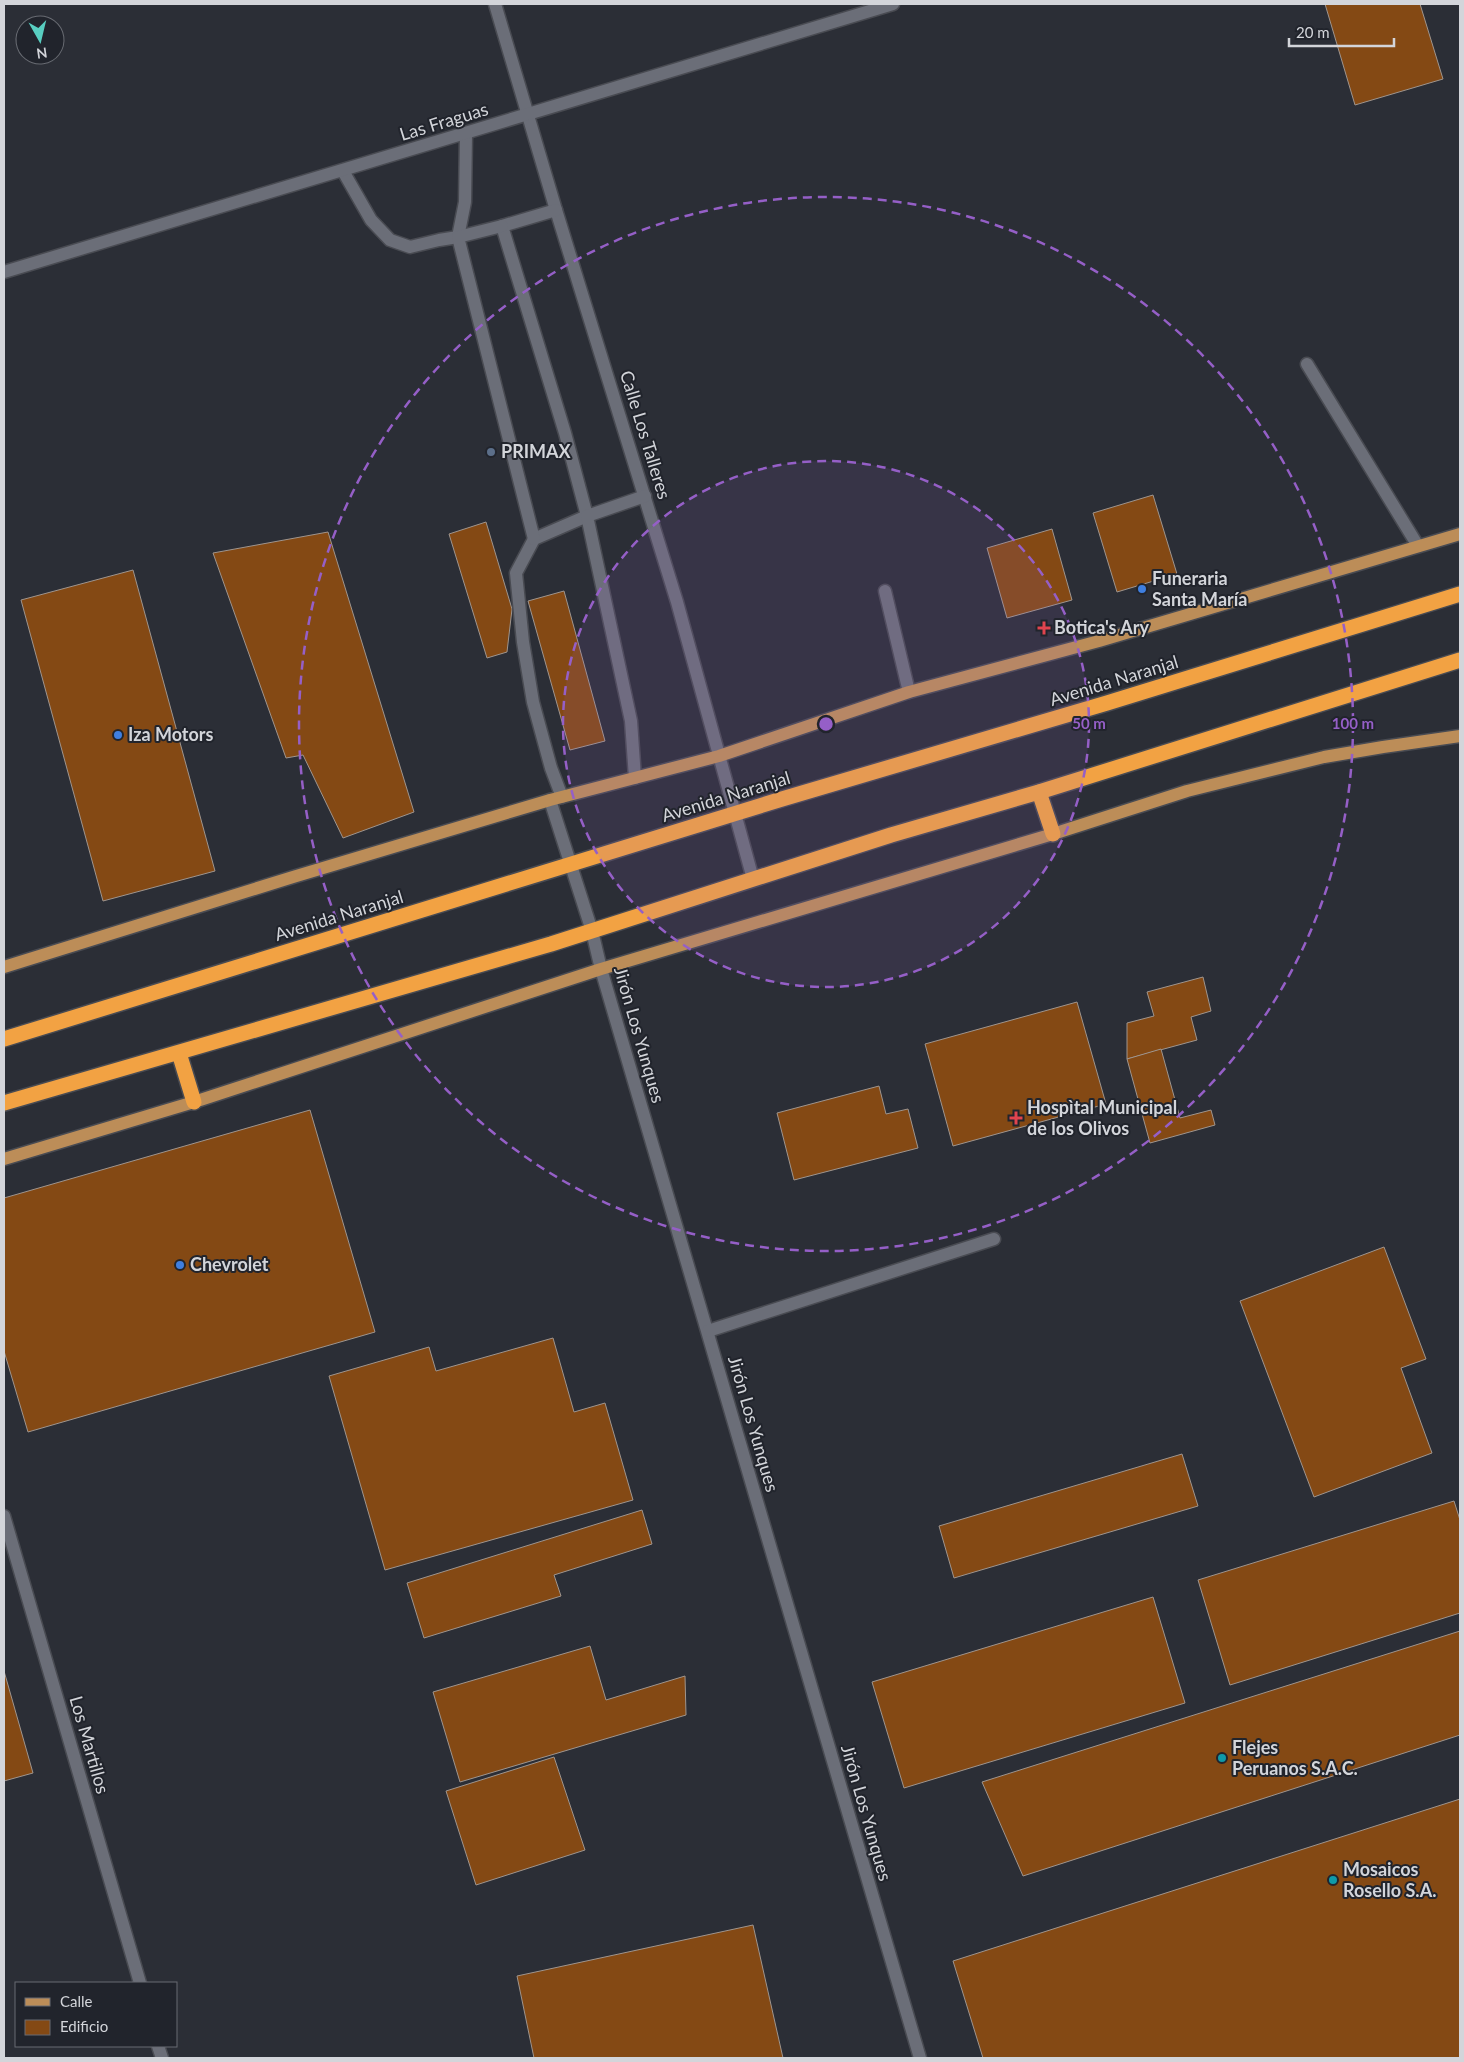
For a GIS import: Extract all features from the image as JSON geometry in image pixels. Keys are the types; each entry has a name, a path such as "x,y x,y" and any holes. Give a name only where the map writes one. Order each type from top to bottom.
{"highway":[{"name":"Avenida Naranjal","path":"4,1039 735,814 1107,703 1460,594"},
{"path":"4,1103 592,931 891,835 1038,792 1460,660"},
{"path":"1038,792 1053,834"},
{"path":"179,1053 194,1102"}],"main road":[{"path":"4,967 293,877 550,800 719,756 909,692 1099,641 1460,534"},
{"path":"4,1159 194,1102 601,969 1053,834 1187,791 1324,757 1460,736"}],"street":[{"name":"Calle Los Talleres","path":"495,4 530,115 556,210 677,602 753,879"},
{"name":"Las Fraguas","path":"4,272 530,115 893,4"},
{"path":"466,134 465,202 458,238 534,539"},
{"path":"343,170 371,220 390,240 410,247 439,240 458,238 556,210"},
{"path":"502,226 565,433 587,516 631,721 635,778"},
{"path":"1307,364 1418,546"},
{"path":"562,797 551,768 533,702 523,642 516,573 534,539 587,516 645,496"},
{"path":"885,591 909,692"},
{"name":"Jirón Los Yunques","path":"550,800 592,931 601,969 920,2058"},
{"path":"708,1331 994,1239"},
{"name":"Los Martillos","path":"4,1516 140,1982"}],"building":[{"path":"1325,4 1420,4 1443,79 1355,105"},
{"path":"1153,495 1177,574 1117,592 1093,513"},
{"path":"486,522 512,609 507,652 487,658 449,534"},
{"path":"1052,529 1072,600 1007,618 987,548"},
{"path":"328,532 414,812 343,838 303,755 286,758 213,553"},
{"name":"Iza Motors","path":"133,570 215,871 103,901 21,600"},
{"path":"564,591 605,741 570,750 528,601"},
{"path":"1203,977 1211,1011 1191,1017 1197,1040 1127,1059 1127,1023 1154,1016 1147,992"},
{"path":"1077,1002 1106,1104 953,1146 925,1044"},
{"path":"1161,1049 1180,1118 1211,1110 1215,1125 1150,1143 1127,1059"},
{"path":"879,1086 886,1114 908,1109 918,1148 794,1180 777,1113"},
{"name":"Chevrolet","path":"310,1110 375,1332 28,1432 4,1351 4,1198"},
{"path":"1384,1247 1426,1359 1401,1368 1432,1453 1314,1497 1240,1301"},
{"path":"553,1338 574,1412 605,1403 633,1500 385,1570 329,1376 429,1347 436,1371"},
{"path":"1182,1454 1198,1506 954,1578 939,1526"},
{"path":"1454,1501 1460,1520 1460,1613 1230,1685 1198,1580"},
{"path":"642,1510 652,1544 554,1575 561,1596 424,1638 407,1583"},
{"path":"1153,1597 1185,1703 904,1788 872,1682"},
{"name":"Flejes Peruanos S.A.C.","path":"1460,1631 1460,1735 1023,1876 982,1782"},
{"path":"590,1646 606,1700 685,1676 686,1715 460,1782 433,1692"},
{"path":"4,1671 33,1773 4,1781"},
{"path":"554,1757 585,1850 476,1885 446,1791"},
{"name":"Mosaicos Rosello S.A.","path":"1460,1799 1460,2058 983,2058 953,1961"},
{"path":"753,1925 783,2058 534,2058 517,1976"}],"place":[{"name":"PRIMAX","path":"491,452"},
{"name":"Funeraria Santa María","path":"1142,589"},
{"name":"Botica's Ary","path":"1044,628"},
{"name":"Iza Motors","path":"118,735"},
{"name":"Hospìtal Municipal de los Olivos","path":"1016,1118"},
{"name":"Chevrolet","path":"180,1265"},
{"name":"Flejes Peruanos S.A.C.","path":"1222,1758"},
{"name":"Mosaicos Rosello S.A.","path":"1333,1880"}]}
